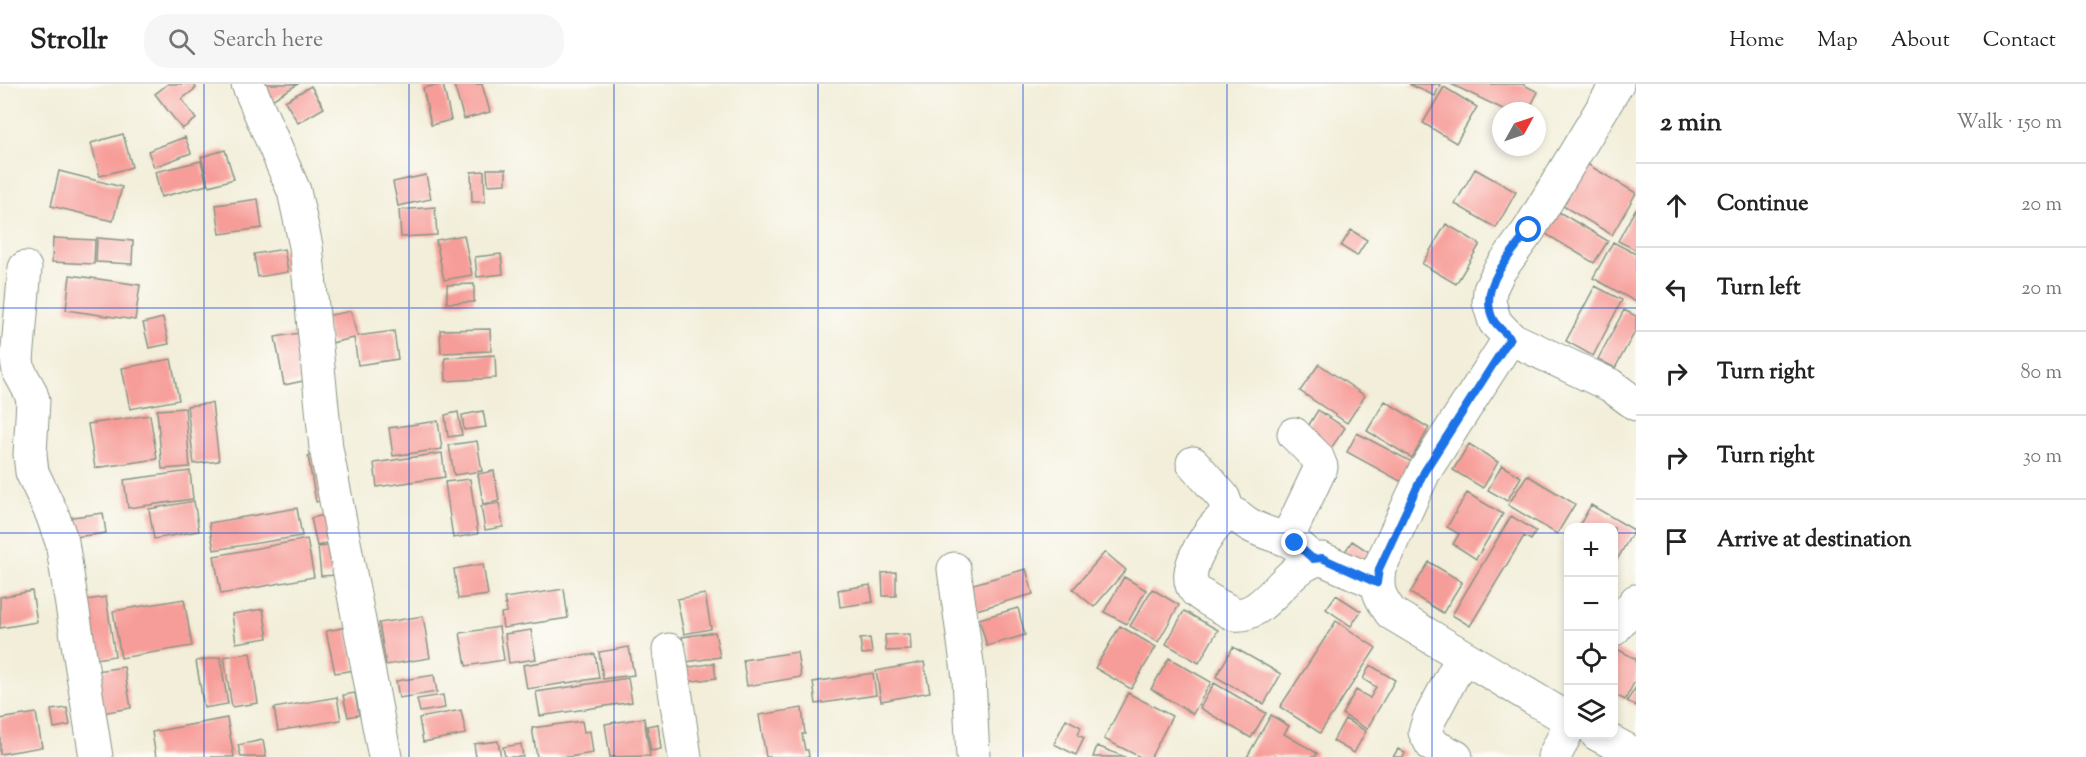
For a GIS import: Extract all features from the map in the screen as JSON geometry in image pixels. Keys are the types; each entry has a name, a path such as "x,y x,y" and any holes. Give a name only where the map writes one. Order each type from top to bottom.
{"street":[{"path":"248,84 294,191 306,246 326,448 384,757"},
{"path":"1615,85 1529,230 1499,272 1490,290 1489,302 1494,322 1510,338 1610,385 1636,404"},
{"path":"25,268 17,360 19,371 33,400 30,454 32,472 52,514 62,542 96,757"},
{"path":"1510,338 1424,472 1379,569 1377,583 1379,597 1391,613 1564,716"},
{"path":"1287,539 1321,468 1317,457 1294,434"},
{"path":"1193,463 1224,496 1229,513"},
{"path":"1313,559 1295,543 1249,525 1234,513 1229,513 1210,530 1195,559 1190,580 1192,587 1202,597 1234,614 1255,609 1313,559 1322,558 1377,583"},
{"path":"954,569 969,678 973,757"},
{"path":"1618,624 1636,601"},
{"path":"669,650 685,757"},
{"path":"1456,757 1432,745 1425,732 1462,656"},
{"path":"1554,757 1564,738"},
{"path":"1605,739 1636,755"}],"building":[{"path":"168,84 194,84 196,88 182,99 196,119 182,129 155,94"},
{"path":"249,84 298,84 262,106"},
{"path":"443,84 451,120 431,125 423,88"},
{"path":"482,84 490,112 464,119 454,85"},
{"path":"1409,84 1440,84 1435,96"},
{"path":"1451,84 1522,84 1538,92 1533,102 1492,104"},
{"path":"311,86 324,108 298,123 285,101"},
{"path":"1444,87 1477,107 1456,143 1423,123"},
{"path":"123,134 132,167 100,176 91,143"},
{"path":"185,137 191,153 154,167 148,151"},
{"path":"225,150 234,179 209,186 201,157"},
{"path":"201,161 207,185 161,197 155,172"},
{"path":"1587,164 1636,193 1612,235 1563,206"},
{"path":"487,169 506,169 506,184 488,185"},
{"path":"1475,169 1516,192 1496,228 1455,204"},
{"path":"59,171 122,187 113,221 51,206"},
{"path":"484,171 485,202 472,202 471,172"},
{"path":"426,175 431,199 398,206 393,182"},
{"path":"258,199 262,228 220,234 216,205"},
{"path":"435,207 437,235 401,237 399,210"},
{"path":"1636,208 1636,250 1618,241"},
{"path":"1559,212 1608,241 1594,263 1546,234"},
{"path":"1446,224 1480,244 1456,284 1422,264"},
{"path":"1351,230 1367,240 1357,256 1341,246"},
{"path":"464,235 472,275 444,280 436,240"},
{"path":"53,238 95,240 94,264 52,262"},
{"path":"97,238 133,241 132,264 96,262"},
{"path":"1613,242 1636,254 1636,302 1593,278"},
{"path":"284,249 288,272 258,277 254,254"},
{"path":"501,254 503,274 477,277 475,257"},
{"path":"70,275 140,285 135,320 66,310"},
{"path":"474,284 474,302 447,303 447,285"},
{"path":"1595,286 1622,300 1593,356 1566,341"},
{"path":"1624,310 1636,316 1636,330 1615,368 1598,359"},
{"path":"351,311 357,336 394,331 398,359 358,365 354,338 331,343 325,316"},
{"path":"163,318 169,344 149,348 143,323"},
{"path":"490,329 491,351 441,353 440,330"},
{"path":"299,333 308,380 284,385 275,337"},
{"path":"495,355 496,378 446,381 445,358"},
{"path":"171,359 179,400 130,409 122,368"},
{"path":"1319,364 1365,396 1347,423 1300,391"},
{"path":"1385,401 1429,428 1412,458 1367,431"},
{"path":"212,403 219,461 194,464 187,406"},
{"path":"185,408 190,467 162,469 157,410"},
{"path":"1318,410 1345,428 1327,454 1307,428"},
{"path":"483,411 486,427 464,430 462,415"},
{"path":"458,412 462,435 448,437 445,415"},
{"path":"150,415 157,459 95,468 88,424"},
{"path":"438,421 442,449 393,456 389,428"},
{"path":"1357,433 1412,462 1402,482 1347,452"},
{"path":"477,441 482,471 454,475 449,445"},
{"path":"1469,444 1498,462 1483,488 1453,470"},
{"path":"442,453 445,477 377,487 374,463"},
{"path":"319,454 328,500 316,502 308,456"},
{"path":"1502,465 1521,477 1507,501 1488,490"},
{"path":"190,471 193,499 128,508 124,480"},
{"path":"494,471 499,501 483,504 478,474"},
{"path":"1527,475 1575,504 1557,534 1508,505"},
{"path":"470,479 478,534 453,538 445,482"},
{"path":"1467,493 1503,514 1476,559 1453,544 1459,534 1447,527"},
{"path":"194,501 199,531 154,539 149,509"},
{"path":"499,503 503,527 485,530 481,506"},
{"path":"1591,505 1634,530 1618,558 1618,523 1581,523"},
{"path":"297,508 302,536 214,550 209,523"},
{"path":"103,513 106,533 67,538 65,518"},
{"path":"329,514 336,541 317,546 311,518"},
{"path":"1511,516 1536,531 1531,540 1524,536 1470,626 1452,615"},
{"path":"307,539 314,577 221,594 214,556"},
{"path":"1352,541 1369,552 1359,568 1342,556"},
{"path":"335,545 338,575 321,576 318,547"},
{"path":"1105,552 1126,570 1094,607 1073,589"},
{"path":"1429,562 1462,582 1443,613 1410,593"},
{"path":"483,564 488,595 458,599 454,569"},
{"path":"1026,569 1033,594 976,610 970,585"},
{"path":"896,572 896,596 883,596 882,573"},
{"path":"1124,577 1146,590 1127,624 1104,612"},
{"path":"870,585 873,602 840,607 838,590"},
{"path":"564,589 568,618 503,628 501,613 507,612 504,598"},
{"path":"1152,589 1179,605 1158,642 1130,626"},
{"path":"32,591 37,622 0,628 0,597"},
{"path":"705,594 711,629 684,634 677,599"},
{"path":"1336,595 1361,611 1351,626 1326,609"},
{"path":"106,597 115,656 90,660 80,601"},
{"path":"184,599 192,646 121,658 113,611"},
{"path":"1018,608 1025,635 987,646 979,619"},
{"path":"263,609 268,638 236,643 232,614"},
{"path":"1184,611 1218,630 1199,663 1166,644"},
{"path":"423,616 430,658 386,665 379,623"},
{"path":"1336,621 1376,648 1320,733 1280,707"},
{"path":"1120,626 1156,647 1131,689 1095,668"},
{"path":"347,627 355,670 335,673 326,631"},
{"path":"499,627 504,660 466,666 460,633"},
{"path":"531,630 536,659 509,663 505,634"},
{"path":"715,632 720,657 686,662 682,637"},
{"path":"910,634 911,650 886,651 885,635"},
{"path":"870,638 872,653 862,654 860,639"},
{"path":"629,647 634,675 603,679 599,652"},
{"path":"1233,647 1281,674 1264,704 1216,677"},
{"path":"1618,650 1636,659 1636,679 1625,700 1618,696"},
{"path":"797,652 801,677 747,686 743,660"},
{"path":"250,653 258,703 232,707 224,657"},
{"path":"595,654 599,678 527,689 523,665"},
{"path":"220,657 228,704 204,708 196,661"},
{"path":"1169,658 1211,682 1193,714 1151,689"},
{"path":"924,662 930,692 881,701 876,671"},
{"path":"714,663 716,678 686,682 684,668"},
{"path":"1370,665 1395,680 1367,729 1342,714 1356,690 1370,698 1376,687 1363,679"},
{"path":"124,667 131,708 96,714 89,672"},
{"path":"873,673 876,695 816,704 813,682"},
{"path":"434,675 437,692 399,698 396,681"},
{"path":"628,678 632,702 540,716 536,692"},
{"path":"1214,683 1266,713 1251,738 1200,708"},
{"path":"1636,687 1636,706 1627,701"},
{"path":"355,693 359,715 348,717 343,695"},
{"path":"1128,693 1172,716 1151,757 1140,757 1104,739"},
{"path":"443,695 445,708 420,712 417,699"},
{"path":"337,697 341,720 278,731 274,708"},
{"path":"67,708 70,725 54,728 51,710"},
{"path":"802,708 805,734 802,734 809,757 766,757 759,715"},
{"path":"461,710 466,734 423,742 419,718"},
{"path":"36,713 42,747 0,754 0,719"},
{"path":"1271,715 1289,726 1284,734 1317,753 1315,757 1278,757 1275,755 1274,757 1247,757"},
{"path":"227,718 234,757 156,757 152,732"},
{"path":"644,718 650,756 610,757 605,724"},
{"path":"1066,719 1081,727 1078,735 1084,738 1076,755 1054,744"},
{"path":"1345,719 1366,731 1354,753 1333,741"},
{"path":"582,721 584,732 590,731 593,753 569,757 537,757 532,728"},
{"path":"658,724 661,749 651,751 647,726"},
{"path":"263,740 266,757 241,757 238,745"},
{"path":"498,741 501,757 476,757 474,744"},
{"path":"521,744 523,757 505,757 503,747"},
{"path":"1097,746 1125,757 1093,757"},
{"path":"1398,749 1405,753 1403,757 1393,757"}],"route":[{"path":"1295,543 1313,559 1322,558 1377,583 1379,569 1424,472 1510,338 1494,322 1489,302 1490,290 1499,272 1529,230"}]}
